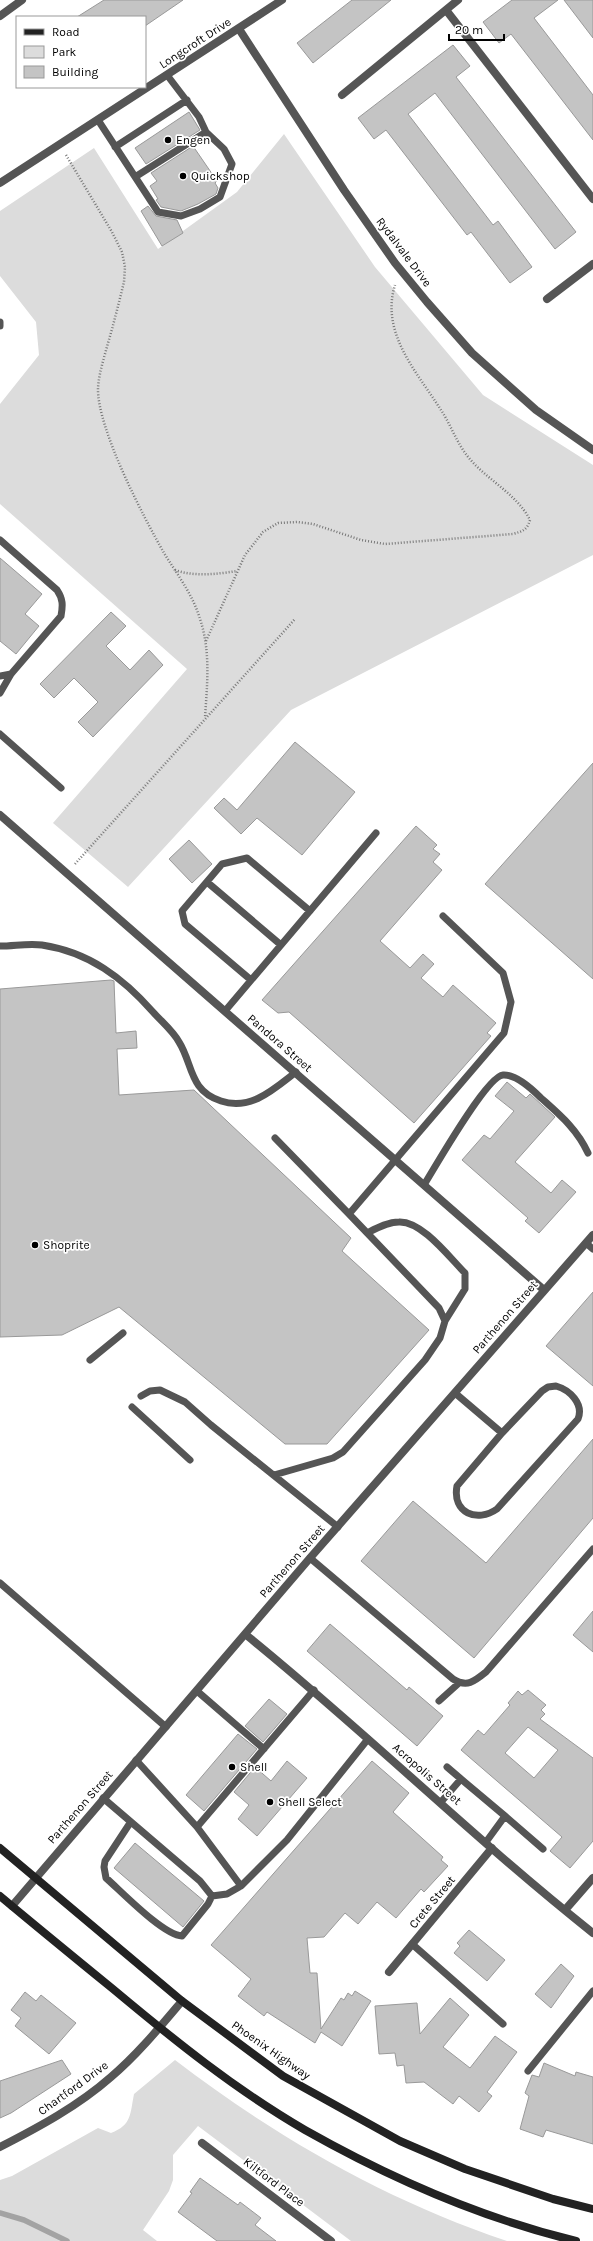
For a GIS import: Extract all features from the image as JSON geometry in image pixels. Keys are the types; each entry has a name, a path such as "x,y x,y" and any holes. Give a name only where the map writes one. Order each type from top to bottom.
{"main road":[{"name":"Phoenix Highway","path":"0,1848 182,2001 283,2076 400,2141 465,2169 553,2199 593,2210"},
{"path":"0,1896 160,2028 256,2098 304,2129 364,2162 421,2189 472,2208 576,2241"}],"street":[{"path":"0,16 22,0"},
{"name":"Longcroft Drive","path":"0,182 240,29 282,0"},
{"path":"342,94 458,0"},
{"path":"446,10 593,199"},
{"name":"Rydalvale Drive","path":"240,29 344,190 403,272 472,353 536,410 593,450"},
{"path":"547,300 593,264"},
{"name":"Pandora Street","path":"1,817 296,1072 544,1290"},
{"name":"Parthenon Street","path":"12,1906 310,1558 593,1235"},
{"name":"Acropolis Street","path":"245,1634 314,1690 492,1848 593,1933"},
{"name":"Crete Street","path":"389,1972 492,1848"},
{"path":"565,1910 593,1878"},
{"name":"Chartford Drive","path":"0,2147 49,2122 111,2077 160,2028 182,2001"},
{"name":"Kiltford Place","path":"202,2143 331,2241"}],"lane":[{"path":"98,120 158,212 181,216 200,209 220,197 232,164 224,149 206,132 187,100 167,75"},
{"path":"115,147 187,100"},
{"path":"135,177 206,132"},
{"path":"0,540 57,590 63,599 61,616 11,674 0,693"},
{"path":"0,676 11,674"},
{"path":"0,734 61,788"},
{"path":"225,1011 376,833"},
{"path":"251,980 184,924 182,911 222,864 247,858 310,911"},
{"path":"207,882 281,945"},
{"path":"349,1214 504,1033 511,1002 503,973 443,916"},
{"path":"0,946 41,945 68,951 100,964 132,989 180,1042 192,1076 202,1090 220,1101 240,1104 263,1098 296,1072"},
{"path":"424,1184 471,1109 491,1082 502,1075 511,1076 531,1089 571,1124 588,1153"},
{"path":"275,1138 439,1308 445,1321"},
{"path":"274,1475 333,1458 343,1452 425,1360 440,1338 445,1321 465,1289 465,1273 421,1230 408,1222 388,1223 367,1233"},
{"path":"586,1243 593,1248"},
{"path":"90,1360 123,1333"},
{"path":"548,1387 564,1388 580,1407 578,1419 497,1509 488,1515 474,1516 457,1503 455,1496 457,1486 502,1433 548,1387"},
{"path":"141,1396 150,1391 160,1390 179,1398 338,1527"},
{"path":"455,1393 502,1433"},
{"path":"132,1407 190,1460"},
{"path":"439,1701 459,1683 473,1682 486,1672 593,1549"},
{"path":"310,1558 459,1683"},
{"path":"0,1583 166,1727"},
{"path":"197,1827 314,1690"},
{"path":"197,1691 264,1749"},
{"path":"212,1896 227,1894 241,1886 286,1840 368,1739"},
{"path":"136,1760 197,1827 241,1886"},
{"path":"447,1767 543,1848"},
{"path":"441,1802 462,1779"},
{"path":"103,1798 130,1823 200,1881 212,1896"},
{"path":"486,1842 505,1816"},
{"path":"130,1823 105,1861 104,1867 106,1878 158,1924 175,1936 182,1936 208,1904 212,1896"},
{"path":"412,1944 503,2024"},
{"path":"528,2071 593,1991"}],"path":[{"path":"60,144 122,252 125,267 124,282 101,368 98,388 108,436 143,513 200,618 206,641 205,718"},
{"path":"206,641 238,571 254,541 263,532 278,523 297,522 313,524 361,540 385,544 513,534 523,531 528,527 530,520 524,507 468,457 399,344 393,322 390,301 396,283 403,272"},
{"path":"175,570 183,573 213,574 238,571"},
{"path":"67,873 295,619"}],"green space":[{"path":"284,134 375,267 483,395 593,465 593,555 291,710 128,887 53,823 187,669 0,504 0,404 39,355 36,322 0,276 0,211 94,148 158,249 237,192"},
{"path":"175,2060 253,2115 293,2141 334,2164 418,2206 462,2225 507,2241 351,2241 198,2126 173,2155 173,2180 169,2191 143,2230 157,2241 0,2241 0,2180 12,2176 98,2128 111,2133 118,2130 129,2118 134,2094"}],"building":[{"path":"104,0 183,0 146,25 146,16 79,16"},
{"path":"352,0 391,0 313,63 297,43"},
{"path":"512,0 558,0 534,18 593,95 593,140 511,34 499,43 483,22"},
{"path":"564,0 593,0 593,38"},
{"path":"453,45 470,66 456,77 576,232 555,249 435,93 408,114 493,225 498,221 532,267 510,283 471,232 467,235 386,130 374,139 358,118"},
{"path":"189,112 200,130 146,164 135,148"},
{"path":"193,146 217,181 215,183 218,188 216,194 181,211 161,207 150,186 157,181 151,173"},
{"path":"148,206 156,216 177,220 183,233 162,246 141,211"},
{"path":"0,558 42,594 25,614 39,626 16,654 0,641"},
{"path":"111,612 126,626 106,646 130,670 149,650 163,665 93,737 78,722 98,702 74,678 54,698 40,684"},
{"path":"295,742 355,792 302,855 257,818 241,834 214,808 224,798 237,810"},
{"path":"593,763 593,979 485,884"},
{"path":"416,826 437,845 433,849 440,854 433,862 442,870 380,941 410,968 423,954 434,964 421,978 443,997 453,985 496,1023 487,1033 491,1036 414,1123 289,1012 278,1013 262,1000"},
{"path":"189,840 212,864 192,883 169,859"},
{"path":"111,980 114,981 116,1033 136,1031 137,1048 117,1049 119,1095 194,1090 351,1238 342,1251 429,1330 327,1444 285,1444 119,1307 62,1335 0,1337 0,989"},
{"path":"507,1082 526,1098 530,1094 555,1117 515,1162 551,1193 562,1180 576,1192 539,1233 525,1221 528,1218 462,1160 484,1135 490,1139 514,1111 495,1096"},
{"path":"593,1292 593,1386 546,1346"},
{"path":"593,1439 593,1518 474,1658 361,1561 413,1501 486,1563"},
{"path":"593,1611 593,1652 573,1635"},
{"path":"330,1624 407,1690 409,1687 443,1716 417,1746 307,1651"},
{"path":"528,1690 546,1705 541,1710 545,1714 540,1719 593,1758 593,1841 570,1868 550,1851 562,1837 461,1750 478,1730 484,1735 510,1705 508,1703 518,1691 522,1695","holes":["528,1727 558,1750 534,1778 505,1753"]},
{"path":"269,1699 287,1714 263,1742 245,1726"},
{"path":"238,1734 257,1749 204,1811 186,1795"},
{"path":"287,1761 307,1778 257,1836 238,1819 249,1805 234,1792 255,1767 271,1781"},
{"path":"372,1761 409,1793 393,1812 443,1857 441,1860 448,1866 424,1892 421,1889 396,1918 377,1902 358,1924 345,1913 324,1937 307,1938 310,1973 317,1973 321,2029 341,1998 344,2000 348,1993 352,1996 355,1991 371,2001 342,2046 321,2032 315,2043 267,2012 264,2016 238,1996 251,1979 211,1945"},
{"path":"135,1843 204,1901 183,1927 114,1868"},
{"path":"469,1930 505,1960 487,1981 454,1953 460,1946 457,1943"},
{"path":"561,1964 574,1976 551,2008 535,1994"},
{"path":"25,1992 36,2001 41,1995 76,2023 49,2054 15,2026 21,2018 11,2010"},
{"path":"450,1998 469,2015 443,2047 470,2068 495,2036 517,2052 487,2092 492,2096 479,2112 459,2096 453,2104 424,2082 406,2083 404,2065 397,2066 395,2053 379,2054 375,2006 417,2003 420,2034"},
{"path":"62,2060 71,2074 11,2113 0,2118 0,2081"},
{"path":"544,2063 575,2076 576,2072 593,2077 593,2144 546,2130 543,2137 520,2129 529,2096 525,2093 532,2075 539,2077"},
{"path":"200,2178 238,2205 240,2202 261,2218 255,2225 276,2241 217,2241 178,2212 192,2193 190,2192"}],"waterway":[{"path":"0,2213 24,2220 67,2241"}],"place":[{"name":"Engen","path":"168,140"},
{"name":"Quickshop","path":"183,176"},
{"name":"Shoprite","path":"35,1245"},
{"name":"Shell","path":"232,1767"},
{"name":"Shell Select","path":"270,1802"}]}
